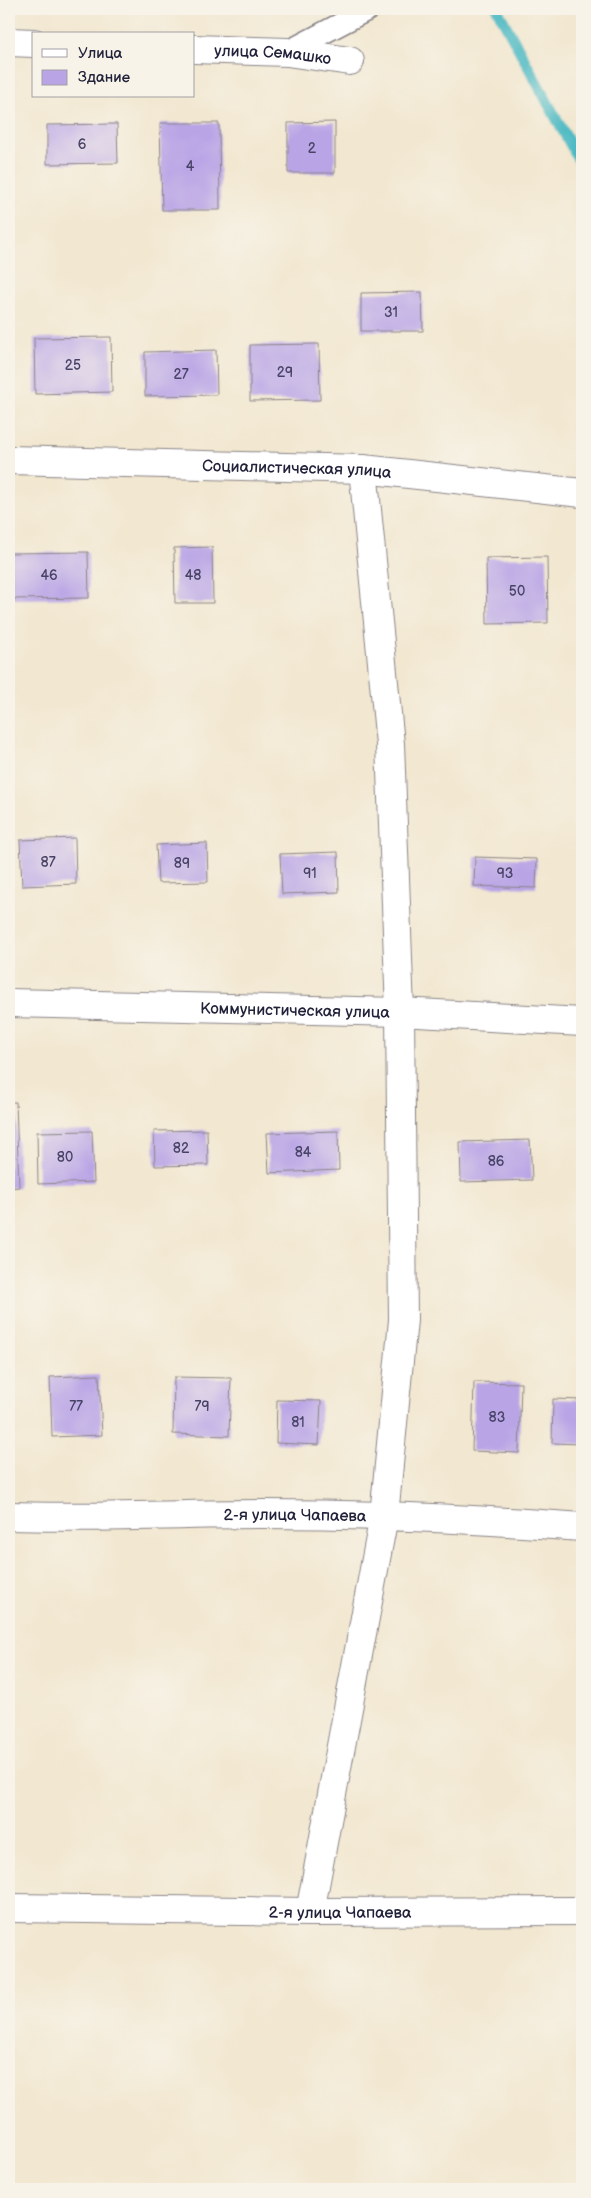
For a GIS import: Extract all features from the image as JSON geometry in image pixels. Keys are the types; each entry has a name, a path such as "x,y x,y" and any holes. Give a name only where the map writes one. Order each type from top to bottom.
{"street":[{"path":"9,42 32,43"},
{"name":"улица Семашко","path":"195,49 286,52 350,61"},
{"name":"Социалистическая улица","path":"9,460 363,469 582,493"},
{"path":"310,1912 384,1516 403,1320 400,1012 390,744 363,469"},
{"name":"Коммунистическая улица","path":"9,1003 400,1012 582,1022"},
{"name":"2-я улица Чапаева","path":"9,1516 72,1518 261,1514 384,1516 582,1527"},
{"name":"2-я улица Чапаева","path":"9,1908 310,1912 582,1911"}],"lane":[{"path":"286,52 369,9"}],"building":[{"path":"335,122 335,173 288,173 288,123"},
{"path":"160,123 219,123 220,210 162,210"},
{"path":"117,124 118,163 47,164 47,125"},
{"path":"422,292 423,331 361,331 361,293"},
{"path":"111,337 112,392 35,394 34,338"},
{"path":"319,344 320,400 250,401 250,345"},
{"path":"216,350 217,395 145,396 145,352"},
{"path":"212,547 213,603 175,603 174,548"},
{"path":"88,552 89,598 9,599 9,553"},
{"path":"547,557 548,623 487,624 486,558"},
{"path":"75,838 76,884 22,886 20,840"},
{"path":"207,843 208,882 158,883 156,845"},
{"path":"338,852 339,892 282,894 280,854"},
{"path":"475,857 537,859 536,888 474,886"},
{"path":"9,1102 16,1102 19,1187 9,1188"},
{"path":"207,1130 208,1165 155,1166 154,1131"},
{"path":"92,1131 94,1182 38,1184 37,1132"},
{"path":"338,1131 339,1170 269,1173 267,1133"},
{"path":"530,1140 532,1180 461,1182 460,1142"},
{"path":"99,1375 102,1435 52,1437 50,1377"},
{"path":"174,1377 231,1378 229,1436 173,1434"},
{"path":"474,1382 521,1383 519,1453 472,1451"},
{"path":"553,1399 582,1400 582,1444 552,1443"},
{"path":"277,1400 321,1401 319,1445 276,1443"}],"waterway":[{"path":"497,9 582,166"}]}
